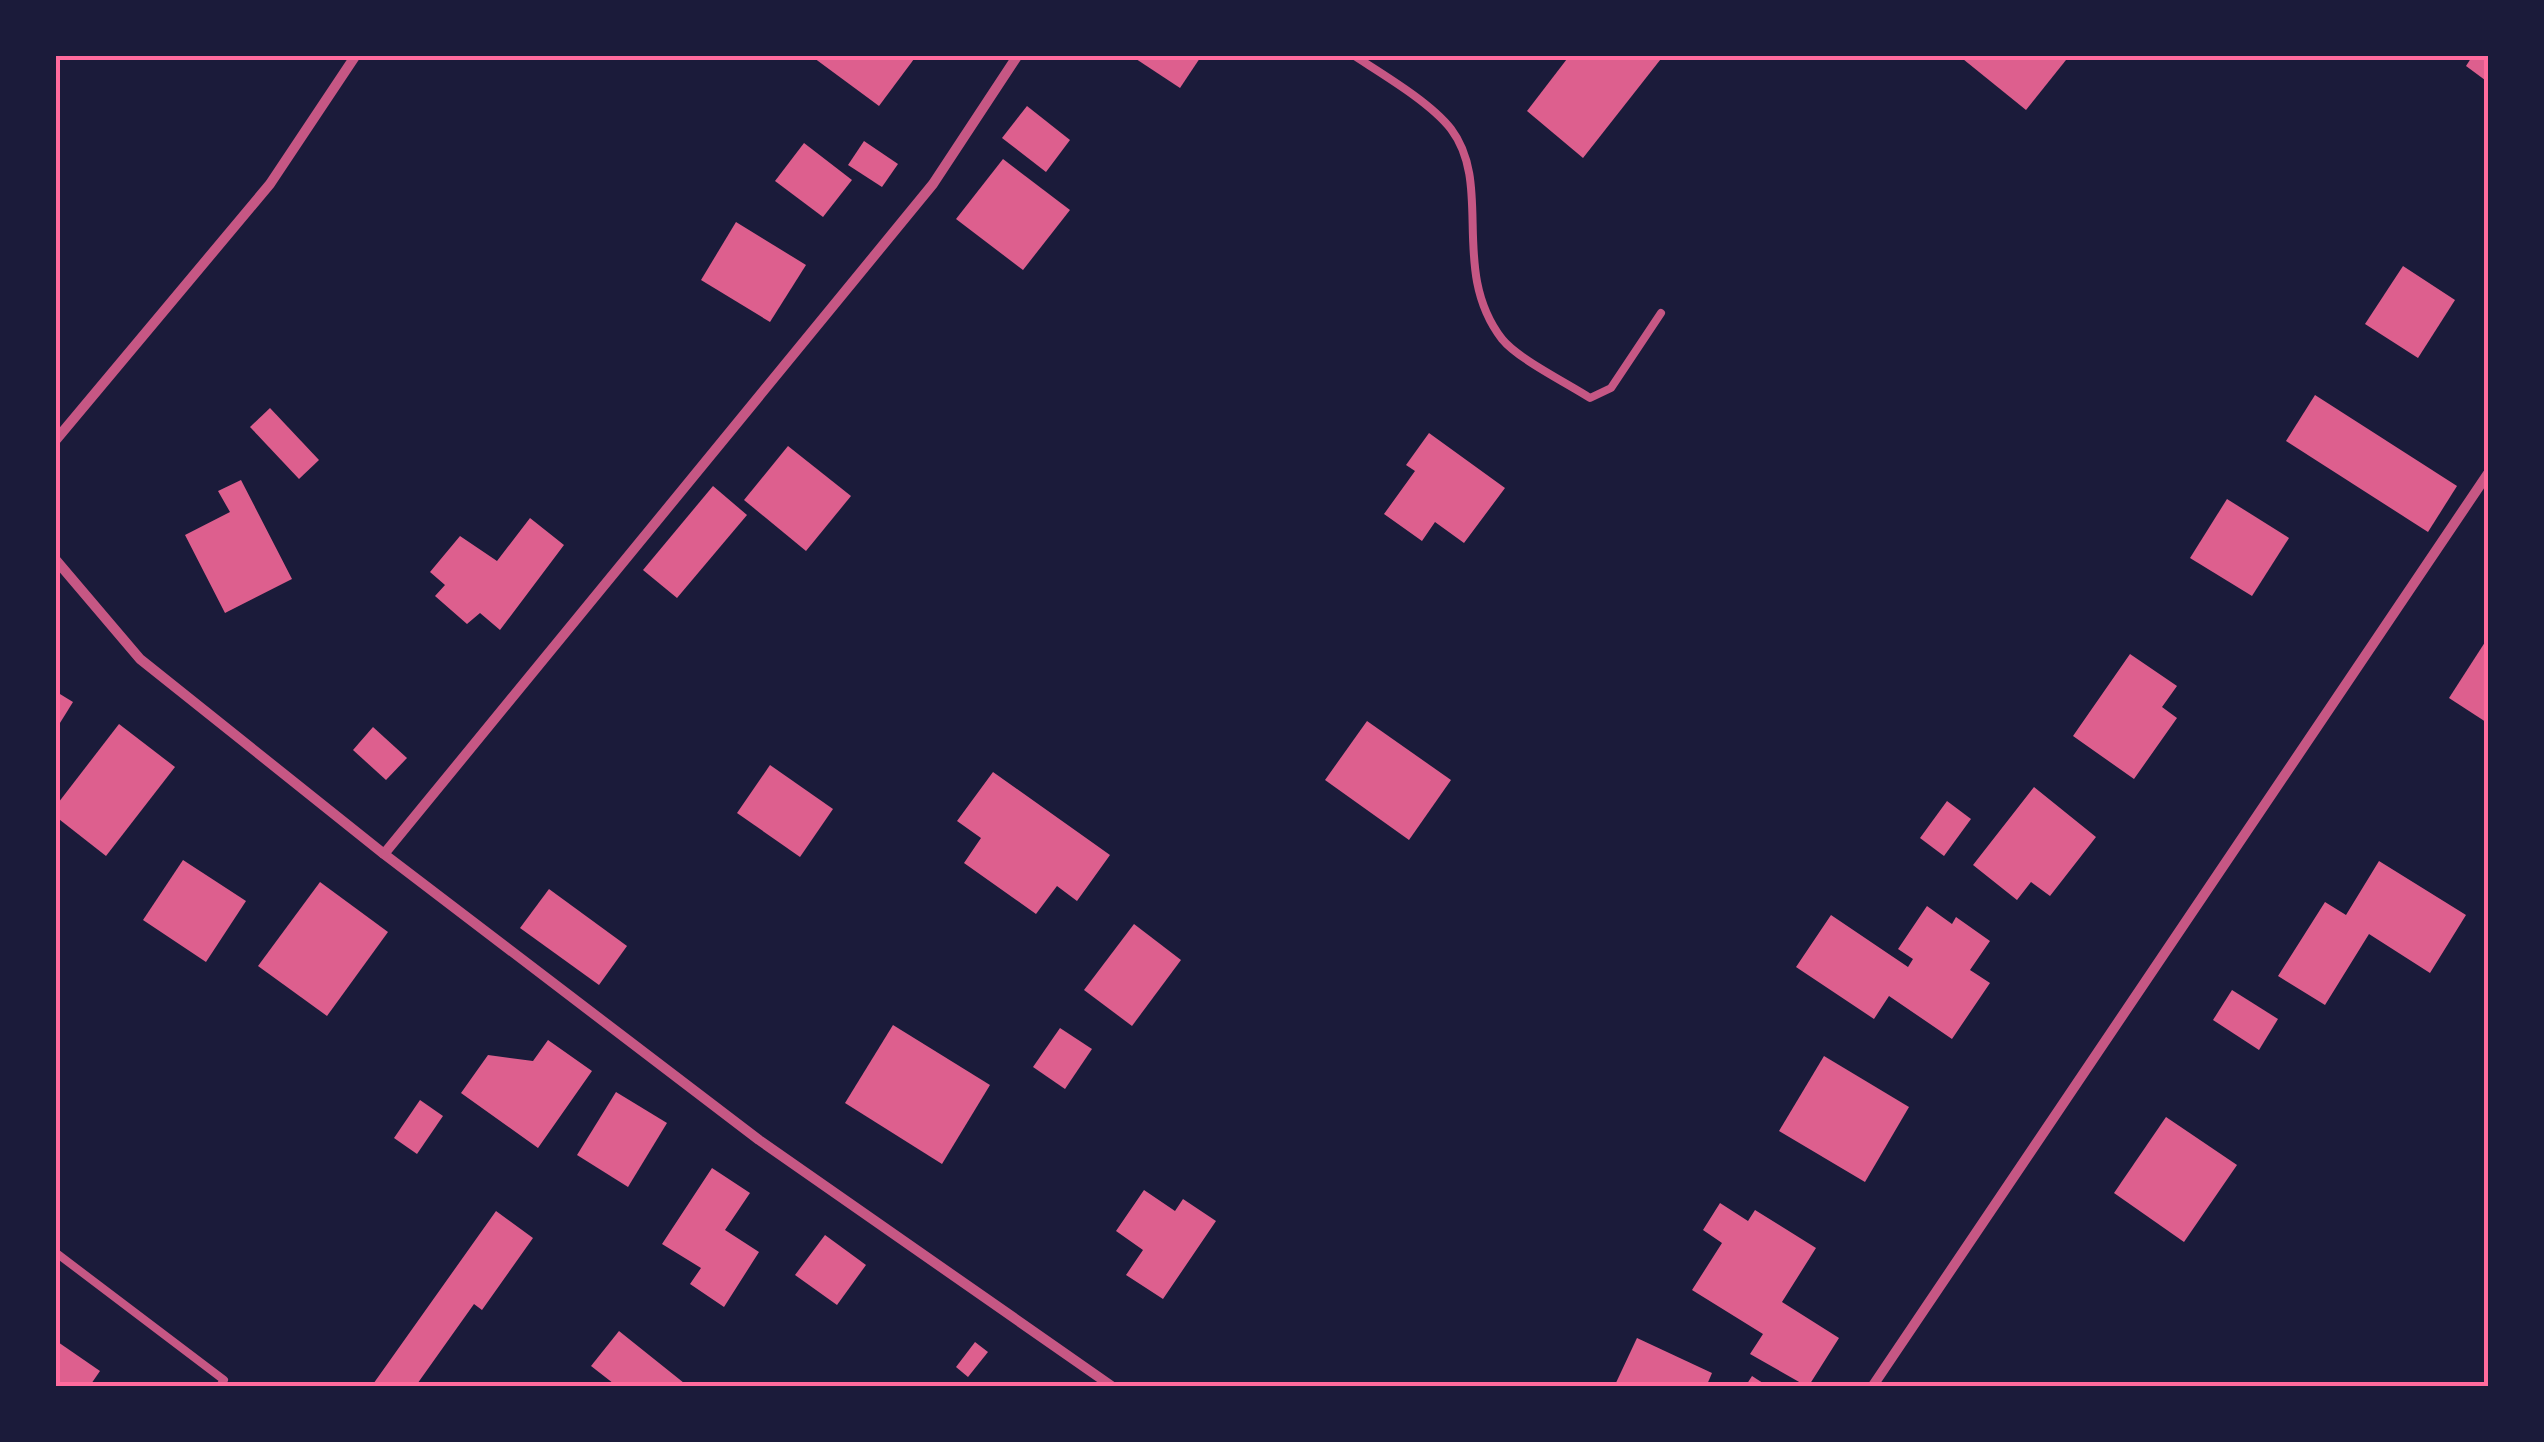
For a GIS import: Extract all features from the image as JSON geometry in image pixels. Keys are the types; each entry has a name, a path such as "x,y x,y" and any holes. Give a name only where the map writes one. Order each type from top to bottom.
{"street":[{"path":"55,441 270,184 356,55"},
{"path":"384,854 933,184 1018,55"},
{"path":"1872,1387 2489,472"},
{"path":"55,559 140,659 384,854 759,1140 1113,1387"}],"lane":[{"path":"1354,55 1450,127 1467,159 1470,258 1479,302 1504,342 1590,398 1612,388 1662,313"},
{"path":"55,1252 224,1380 219,1387"}],"building":[{"path":"917,55 879,106 814,58"},
{"path":"1130,55 1202,55 1180,88"},
{"path":"1570,55 1664,55 1583,158 1527,111"},
{"path":"1958,55 2070,55 2026,110"},
{"path":"2473,55 2489,55 2489,83 2466,66"},
{"path":"1027,106 1070,140 1046,172 1002,138"},
{"path":"864,141 898,164 882,187 848,165"},
{"path":"804,143 852,180 823,217 775,181"},
{"path":"1003,159 1070,210 1023,270 956,219"},
{"path":"736,222 806,265 770,322 701,280"},
{"path":"2403,266 2455,300 2418,358 2365,324"},
{"path":"2315,395 2457,486 2428,532 2286,441"},
{"path":"270,408 319,460 299,479 250,427"},
{"path":"1429,433 1505,488 1464,543 1435,522 1422,541 1384,514 1415,471 1406,465"},
{"path":"788,446 851,496 806,551 744,500"},
{"path":"241,480 292,579 225,613 185,535 230,512 218,491"},
{"path":"713,486 747,515 677,598 643,570"},
{"path":"2227,499 2289,538 2252,596 2190,558"},
{"path":"530,518 564,545 500,630 480,613 467,624 435,596 445,585 430,572 460,536 497,561"},
{"path":"2489,636 2489,724 2449,698"},
{"path":"2130,654 2177,686 2162,707 2177,718 2134,779 2073,736"},
{"path":"55,691 73,702 55,731"},
{"path":"1367,721 1451,780 1409,840 1325,780"},
{"path":"119,724 175,767 106,856 55,816 55,807"},
{"path":"373,727 407,758 386,780 353,750"},
{"path":"770,765 833,809 800,857 737,813"},
{"path":"993,772 1110,855 1077,901 1057,886 1036,914 964,863 981,838 957,821"},
{"path":"2034,787 2096,837 2050,896 2031,882 2017,900 1973,865"},
{"path":"1947,801 1971,819 1944,856 1920,838"},
{"path":"183,860 246,901 206,962 143,920"},
{"path":"2379,861 2466,915 2430,973 2369,934 2325,1005 2278,976 2325,902 2346,915"},
{"path":"320,882 388,932 327,1016 258,966"},
{"path":"549,889 627,946 599,985 520,928"},
{"path":"1927,906 1952,924 1956,917 1990,941 1970,970 1990,983 1952,1039 1889,996 1874,1019 1796,967 1831,915 1908,967 1913,959 1898,949"},
{"path":"1134,924 1181,960 1132,1026 1084,990"},
{"path":"2232,990 2278,1019 2259,1050 2213,1020"},
{"path":"893,1025 990,1085 942,1164 845,1103"},
{"path":"1060,1028 1092,1049 1065,1089 1033,1067"},
{"path":"548,1040 592,1071 538,1148 461,1093 488,1055 533,1061"},
{"path":"1824,1056 1909,1107 1865,1182 1779,1131"},
{"path":"616,1092 667,1123 628,1187 577,1155"},
{"path":"420,1100 443,1116 417,1154 394,1138"},
{"path":"2166,1117 2237,1165 2184,1242 2114,1193"},
{"path":"712,1168 750,1193 725,1230 759,1252 724,1307 690,1284 701,1268 662,1244"},
{"path":"1144,1190 1175,1211 1183,1199 1216,1221 1163,1299 1126,1275 1143,1250 1116,1231"},
{"path":"1720,1203 1748,1221 1755,1210 1816,1248 1782,1302 1839,1338 1808,1387 1750,1354 1763,1334 1692,1290 1722,1243 1703,1230"},
{"path":"496,1211 533,1238 482,1310 474,1304 415,1387 371,1387"},
{"path":"825,1235 866,1265 837,1305 795,1275"},
{"path":"619,1331 689,1387 618,1387 591,1366"},
{"path":"1637,1338 1712,1373 1706,1387 1614,1387"},
{"path":"55,1340 100,1371 89,1387 55,1387"},
{"path":"975,1342 988,1352 968,1377 956,1367"},
{"path":"1752,1376 1769,1387 1745,1387"}]}
